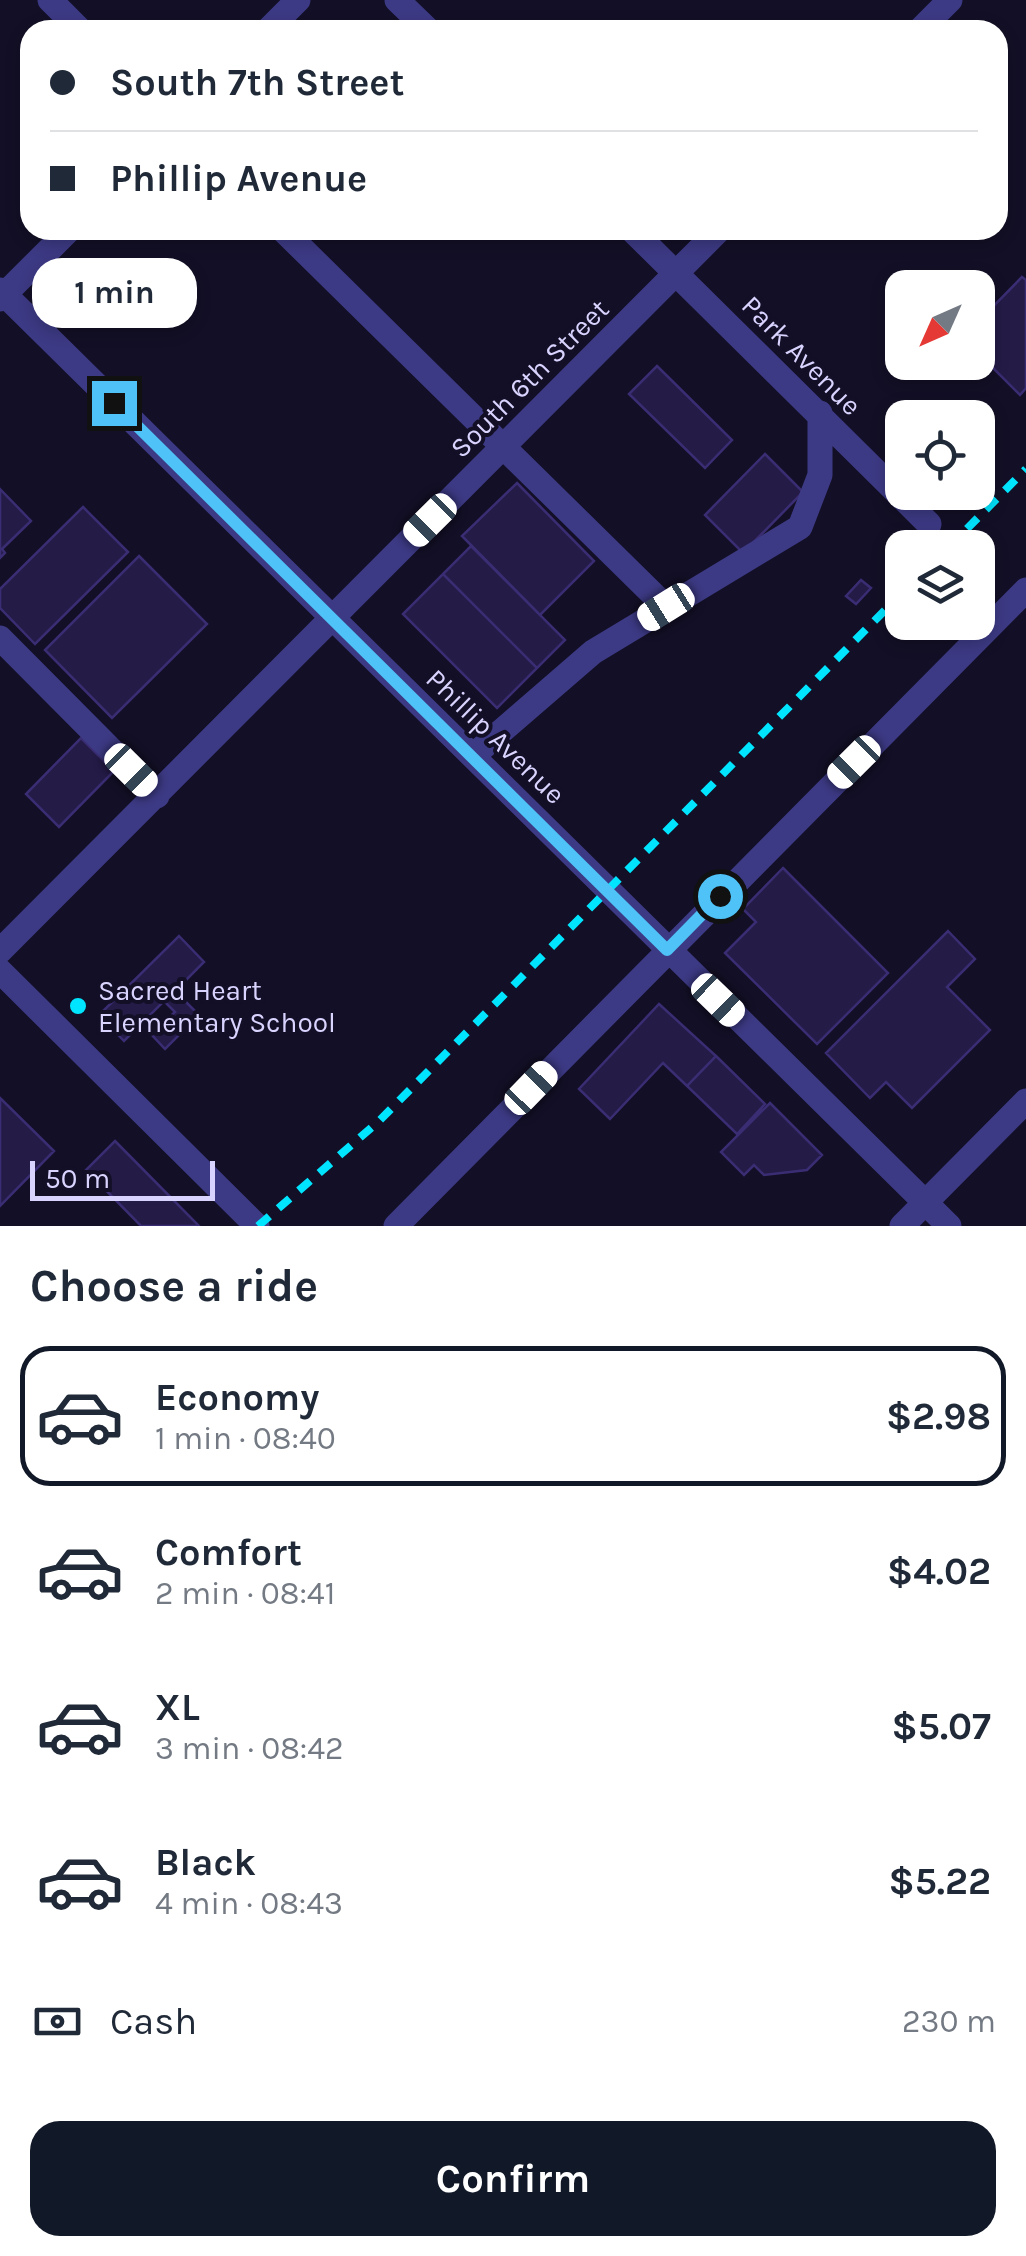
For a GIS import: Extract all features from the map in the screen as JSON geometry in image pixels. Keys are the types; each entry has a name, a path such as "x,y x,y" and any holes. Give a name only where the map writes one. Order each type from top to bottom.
{"street":[{"path":"50,0 70,20"},
{"path":"278,20 298,0"},
{"path":"397,0 418,20"},
{"path":"930,20 950,0"},
{"path":"2,295 59,240"},
{"path":"293,240 666,607"},
{"name":"Park Avenue","path":"642,240 929,524"},
{"name":"South 6th Street","path":"0,951 710,240"},
{"name":"Phillip Avenue","path":"2,295 949,1226"},
{"path":"474,755 594,652 800,527 820,475 820,414"},
{"path":"396,1226 667,950 1022,602"},
{"path":"0,638 158,796"},
{"path":"0,972 257,1226"},
{"path":"902,1226 1026,1101"}],"building":[{"path":"1022,277 1026,280 1026,388 1020,395 995,370 995,305"},
{"path":"657,366 732,440 705,468 629,394"},
{"path":"765,454 803,492 743,553 705,515"},
{"path":"517,483 594,561 540,615 462,536"},
{"path":"0,489 31,521 2,549 5,553 0,558"},
{"path":"83,507 128,552 35,644 0,608 0,589"},
{"path":"471,546 565,640 537,668 443,574"},
{"path":"139,556 207,624 112,718 45,650"},
{"path":"443,574 537,668 497,708 403,614"},
{"path":"861,580 871,588 856,604 846,596"},
{"path":"81,738 114,771 59,827 26,794"},
{"path":"783,868 888,973 817,1044 725,953 756,922 743,909"},
{"path":"948,931 975,959 947,987 990,1030 912,1108 886,1082 870,1098 826,1053"},
{"path":"179,936 204,962 175,991 199,1015 165,1049 151,1034 175,1012 164,1001 124,1041 99,1015"},
{"path":"659,1004 716,1056 687,1086 663,1063 610,1119 579,1089"},
{"path":"716,1056 765,1104 737,1134 687,1086"},
{"path":"0,1098 54,1151 0,1206"},
{"path":"770,1103 822,1155 807,1170 764,1175 754,1165 744,1175 721,1152"},
{"path":"115,1141 199,1226 141,1226 86,1170"}],"railway":[{"path":"966,530 1026,469"},
{"path":"258,1226 378,1122 885,610"}],"place":[{"name":"Sacred Heart Elementary School","path":"78,1006"}],"route":[{"path":"114,403 667,950 720,896"}]}
